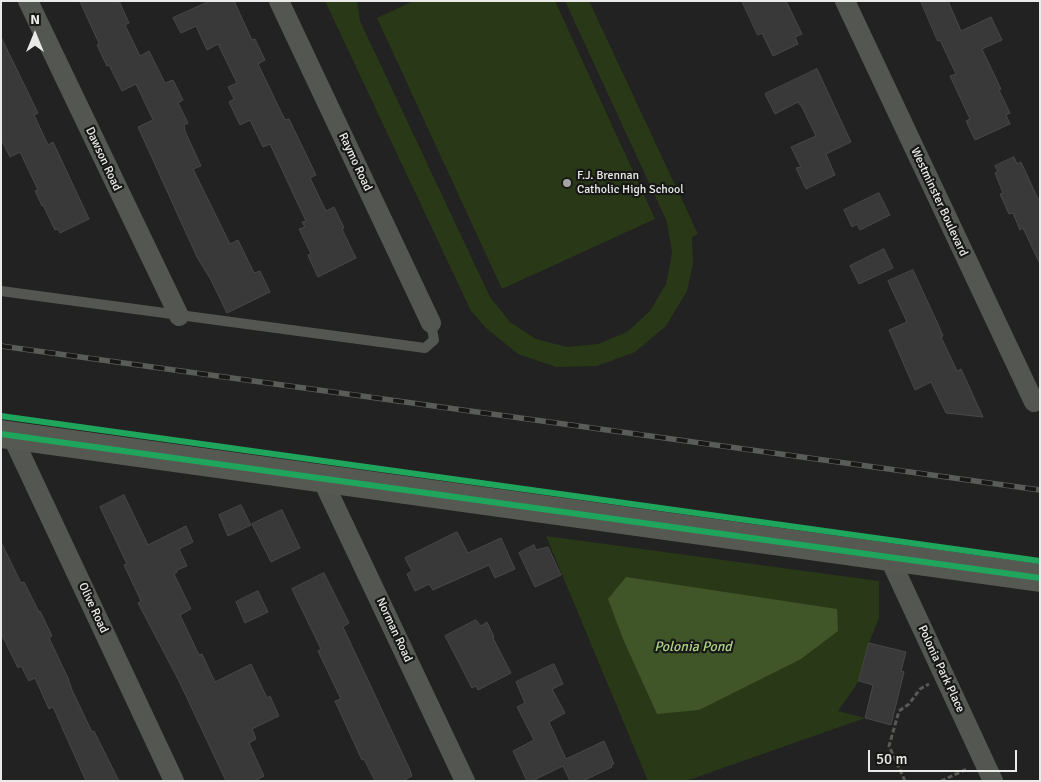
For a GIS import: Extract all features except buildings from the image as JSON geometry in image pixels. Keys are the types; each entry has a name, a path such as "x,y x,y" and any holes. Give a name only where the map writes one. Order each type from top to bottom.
{"street":[{"name":"Dawson Road","path":"28,1 179,316"},
{"name":"Raymo Road","path":"279,1 431,323"},
{"name":"Westminster Boulevard","path":"845,1 1034,402"},
{"path":"7,435 1040,578"},
{"name":"Olive Road","path":"7,435 174,781"},
{"name":"Norman Road","path":"322,479 465,781"},
{"name":"Polonia Park Place","path":"889,557 993,781"}],"lane":[{"path":"1,291 425,348 434,340 431,323"}],"path":[{"path":"905,781 889,746 899,711 909,704 920,689 936,681"},
{"path":"941,781 974,766"}],"shaded area":[{"path":"325,1 357,1 360,21 490,297 510,322 536,339 567,347 598,344 627,332 650,311 666,284 672,253 667,222 565,1 589,1 698,234 692,237 693,264 687,291 666,326 635,352 597,366 556,367 518,354 486,328 471,311"},
{"path":"413,1 555,1 655,219 502,289 377,18"},
{"path":"546,536 879,581 879,618 869,643 859,681 838,711 865,718 686,781 648,781"}],"water":[{"name":"Polonia Pond","path":"626,577 837,609 838,631 801,659 699,710 657,714 623,639 608,599"}],"railway":[{"path":"1,346 1040,490"}],"cycle path":[{"path":"1,416 1040,561"},
{"path":"1,434 1040,578"}],"place":[{"name":"F.J. Brennan Catholic High School","path":"567,183"}]}
